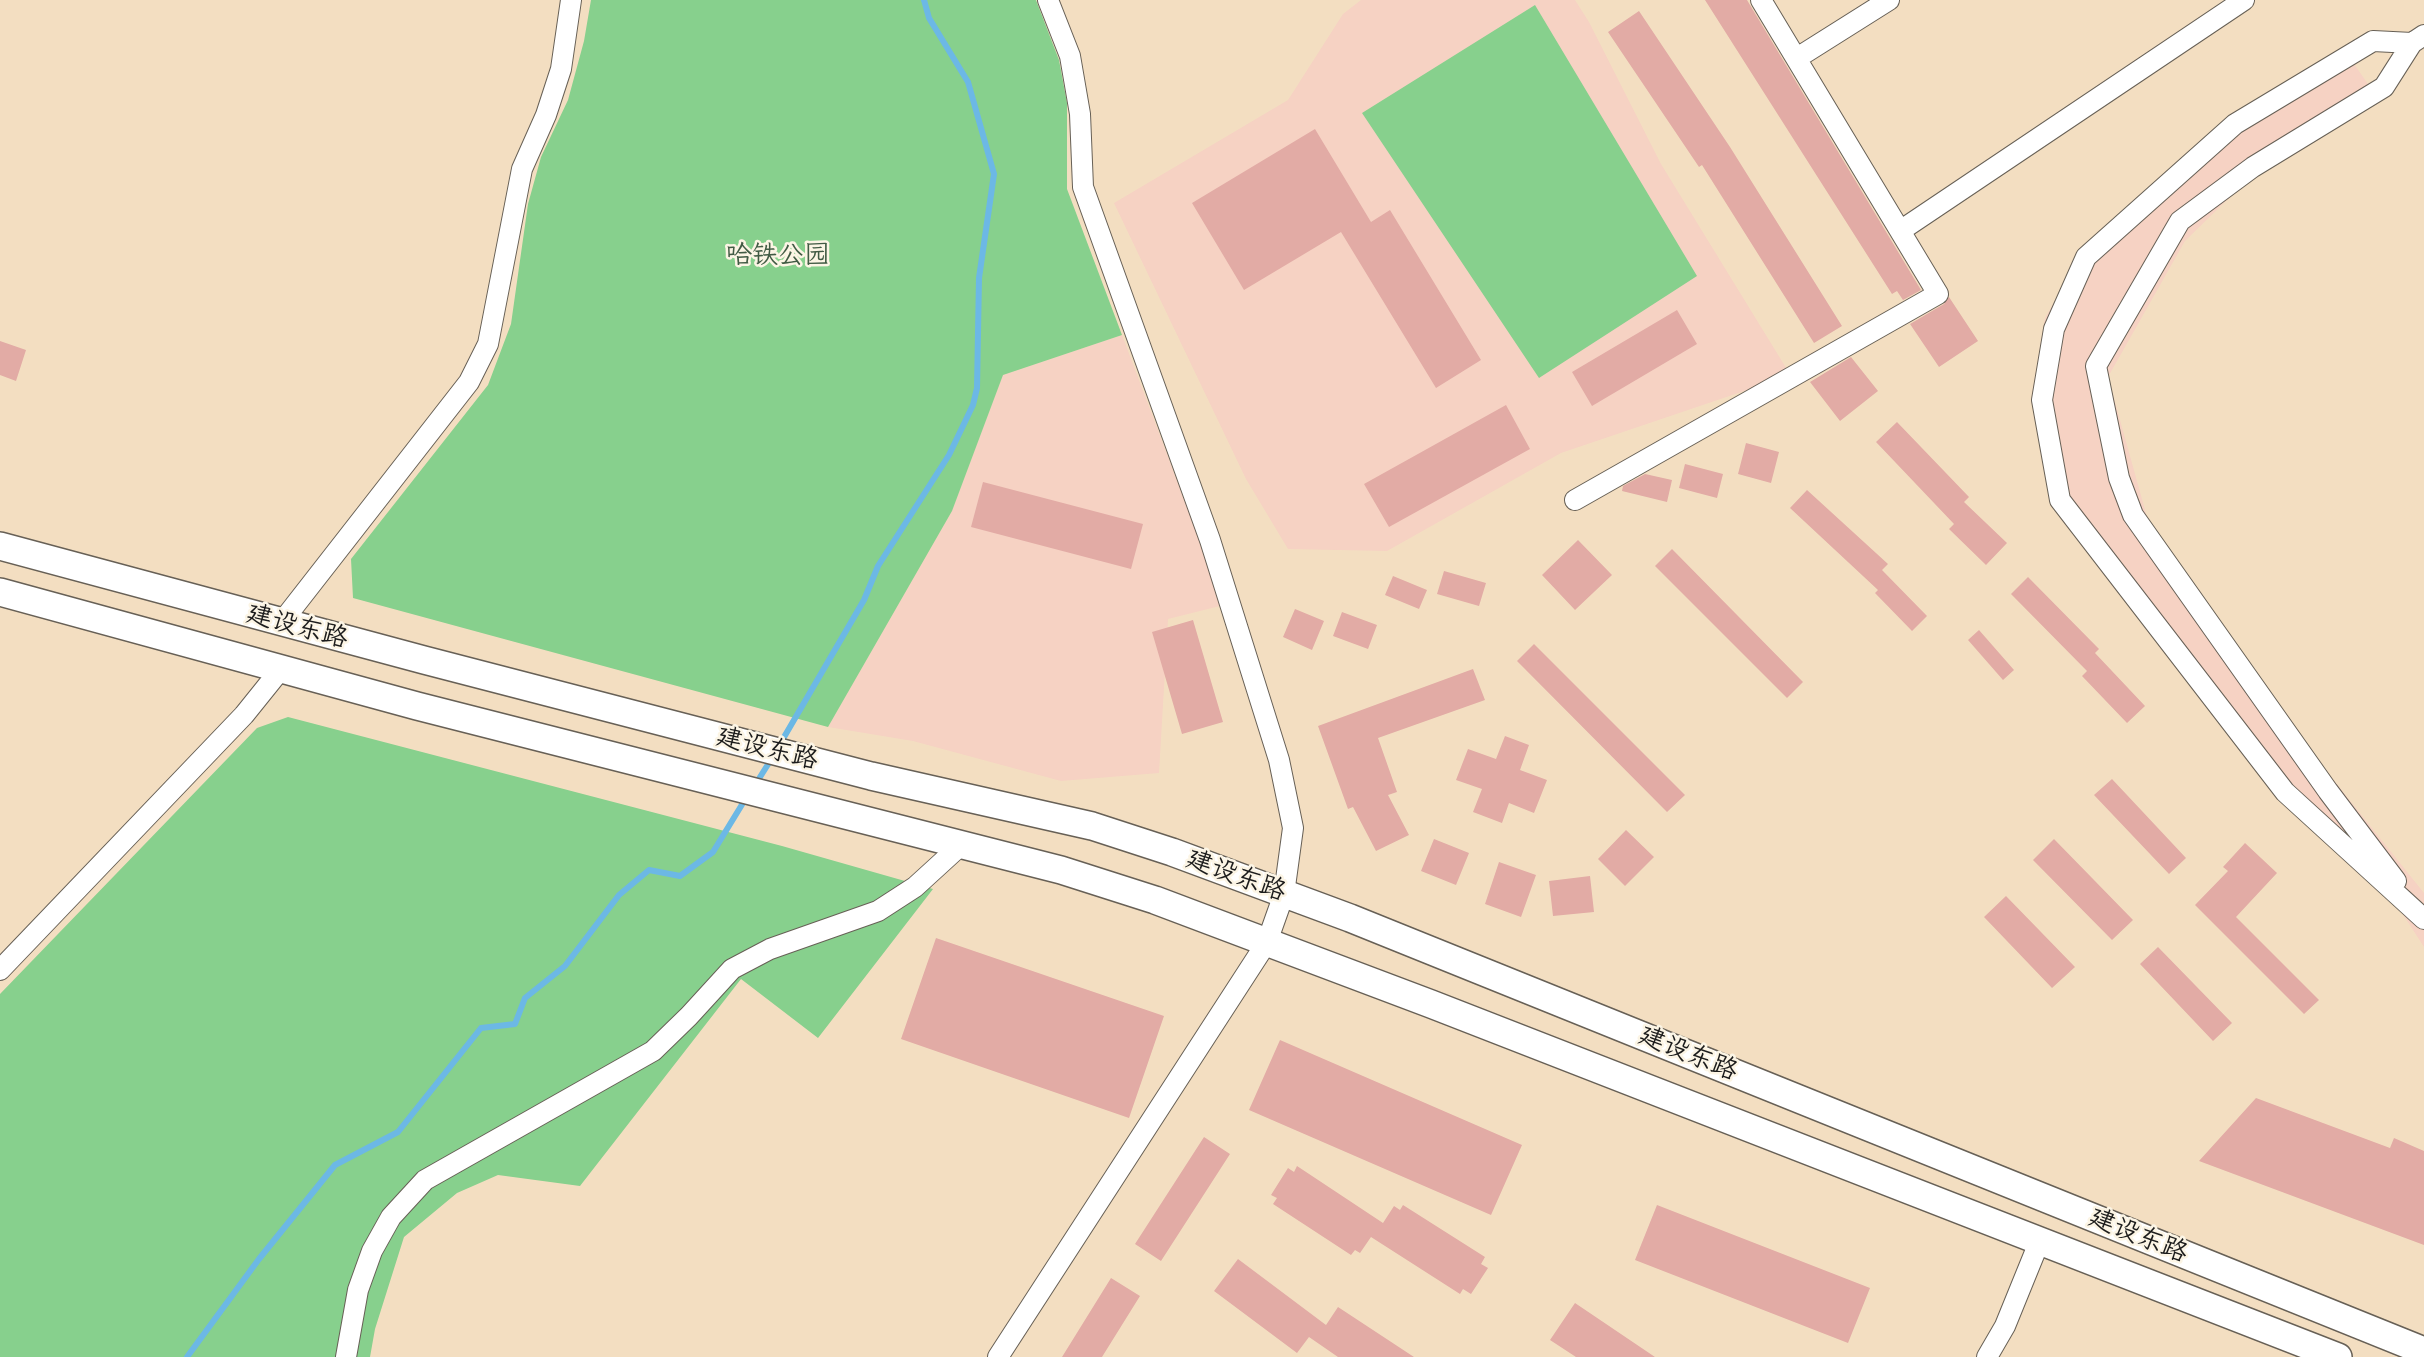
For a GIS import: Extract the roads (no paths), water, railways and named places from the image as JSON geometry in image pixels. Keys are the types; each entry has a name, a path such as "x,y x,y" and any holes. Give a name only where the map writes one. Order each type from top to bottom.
{"main road":[{"name":"建设东路","path":"0,546 281,623 871,776 1092,826 1350,918 2424,1351"},
{"name":"建设东路","path":"0,592 417,706 1061,870 1155,900 2338,1357"}],"street":[{"path":"281,623 470,382 488,344 522,169 546,115 561,69 572,0"},
{"path":"998,1357 1267,942 1284,894 1293,828 1279,760 1210,540 1083,187 1080,114 1070,56 1048,0"},
{"path":"1575,500 1938,294 1761,0"},
{"path":"1797,58 1889,0"},
{"path":"1900,231 2244,0"},
{"path":"2418,39 2384,87 2253,167 2180,220 2096,366 2119,478 2133,515 2328,791 2424,919"},
{"path":"2418,39 2373,41 2235,124 2086,257 2054,329 2042,400 2060,500 2284,792 2424,919"},
{"path":"0,970 244,714 281,669"},
{"path":"346,1357 358,1290 372,1251 391,1217 425,1180 653,1051 732,969 770,949 878,912 915,887 961,844"},
{"path":"1987,1357 2005,1326 2040,1240"}],"waterway":[{"path":"780,744 864,600 878,566 949,455 973,405 977,388 979,278 994,174 968,82 929,18 924,0"},
{"path":"755,785 772,758"},
{"path":"187,1357 259,1259 335,1165 398,1132 481,1028 515,1024 525,998 565,966 619,895 649,870 680,876 713,852 746,798"}],"park label":[{"name":"哈铁公园","path":"778,256"}]}
